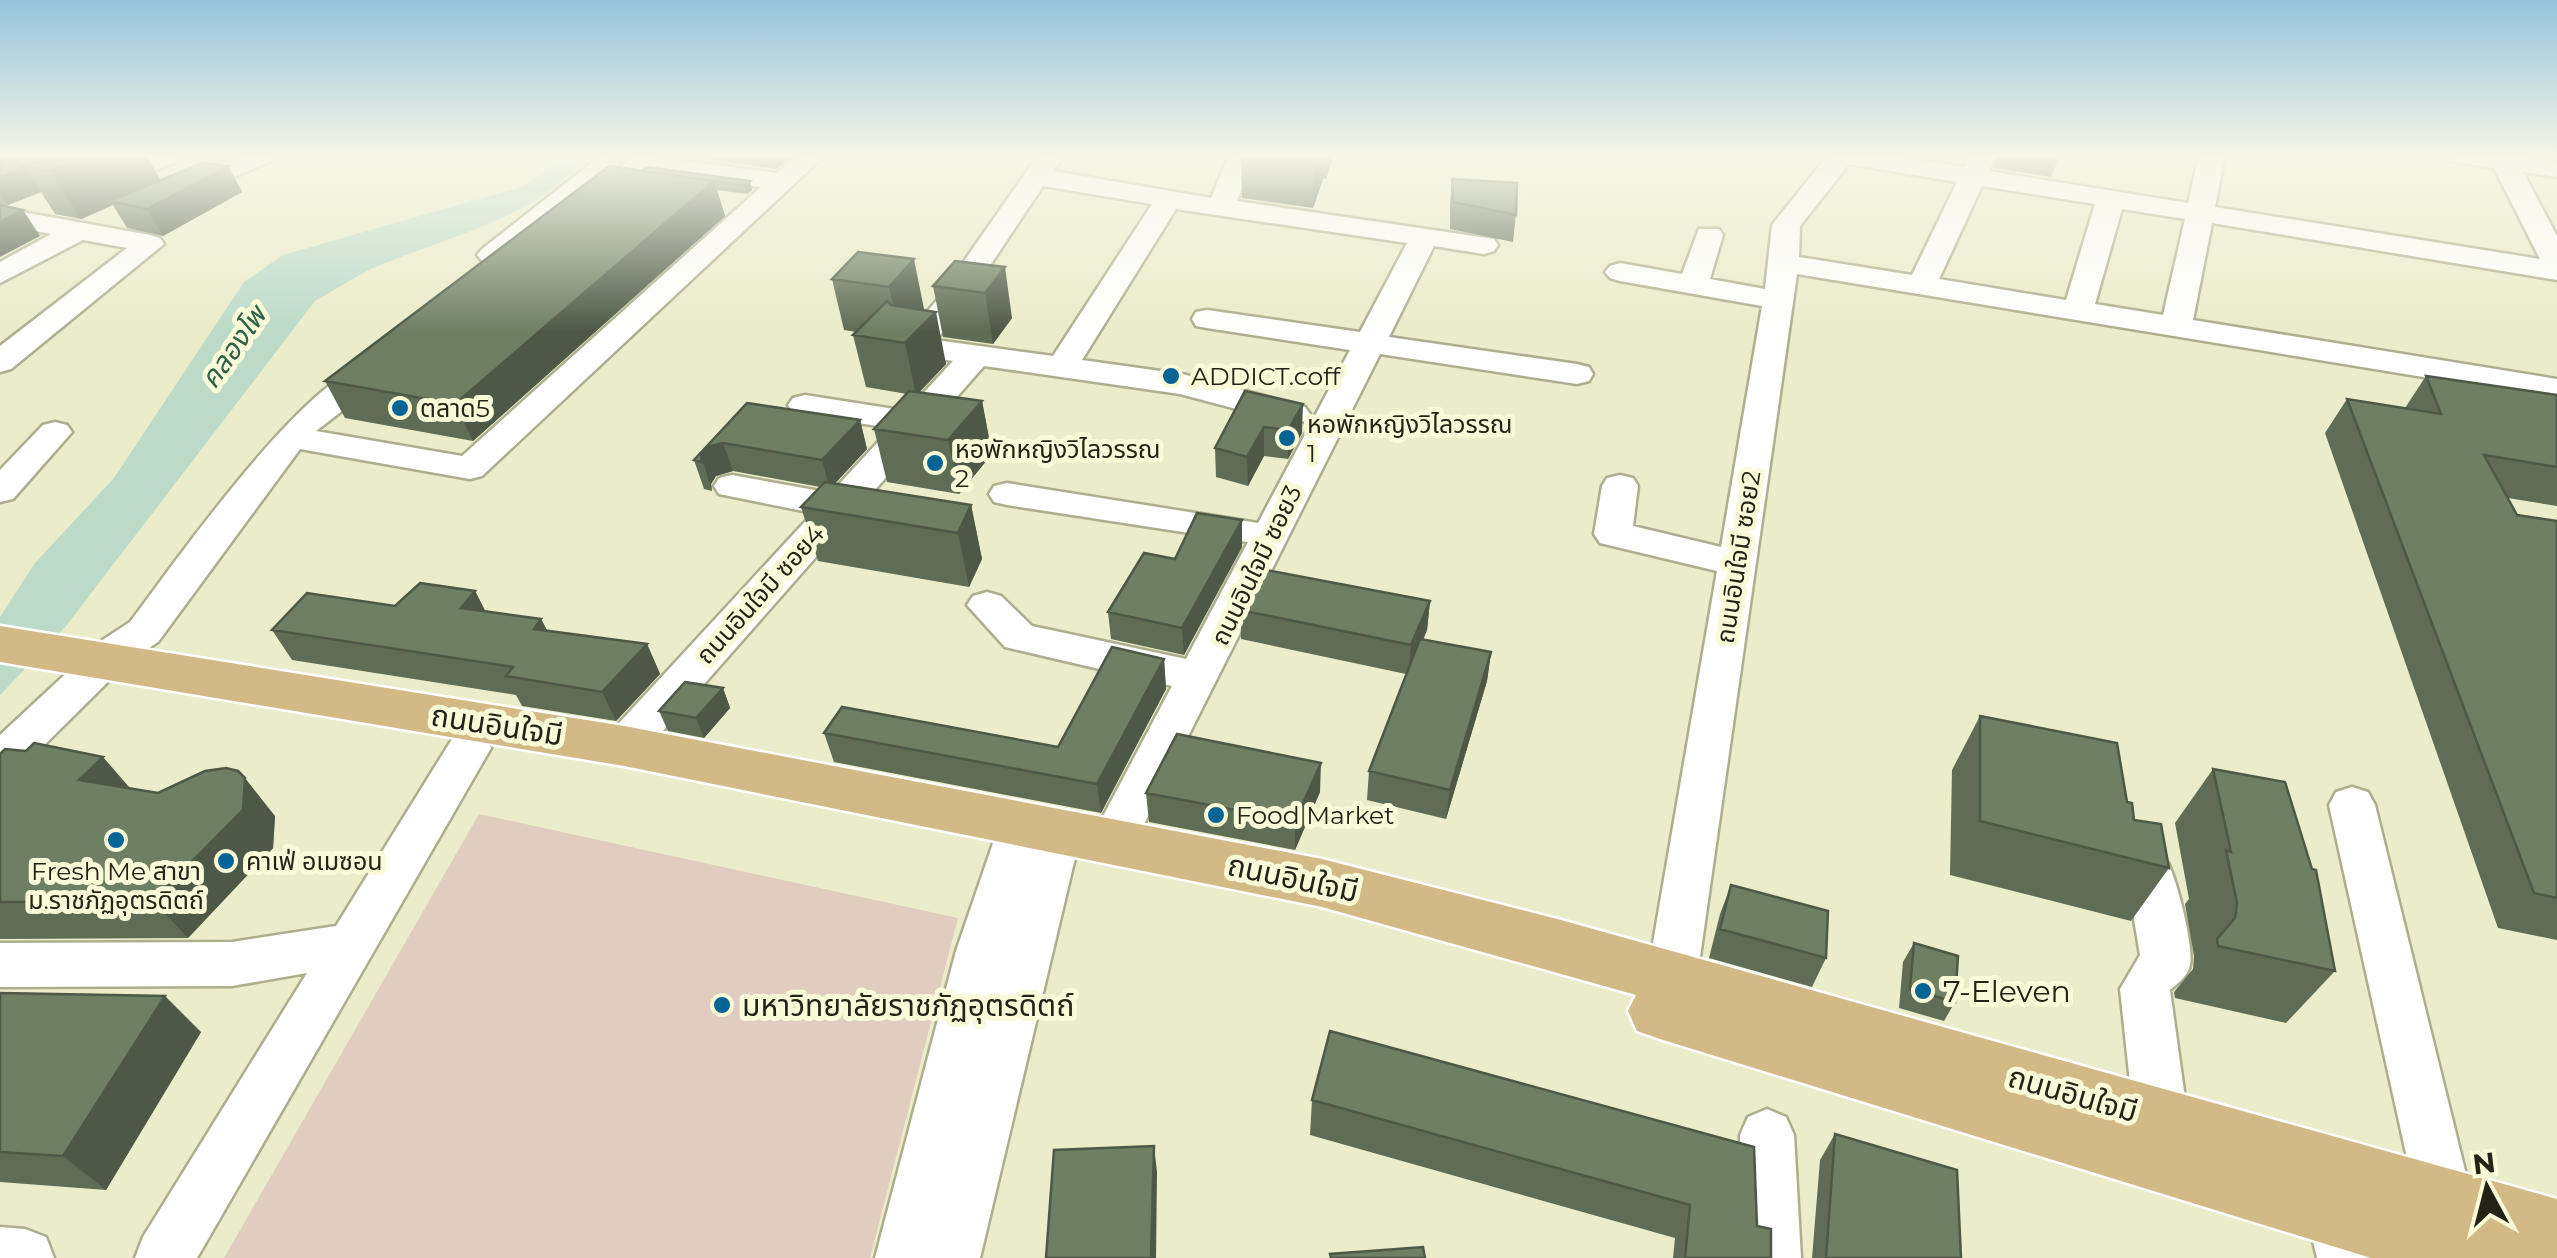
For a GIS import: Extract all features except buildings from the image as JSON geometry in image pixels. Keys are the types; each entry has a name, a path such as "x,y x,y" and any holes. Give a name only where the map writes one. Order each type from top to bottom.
{"main road":[{"name":"ถนนอินใจมี","path":"0,644 624,746 1052,843 1312,915 1670,996 2161,1120 2336,1213 2445,1203 2557,1235"},
{"name":"ถนนอินใจมี","path":"0,674 110,664 469,748 1052,843"},
{"name":"ถนนอินใจมี","path":"1670,996 2336,1213 2490,1258"}],"street":[{"path":"0,274 125,214"},
{"path":"476,281 572,214"},
{"path":"291,437 470,468 752,214"},
{"path":"1011,214 948,306 914,346 1182,384 1328,423"},
{"path":"1063,365 1159,214"},
{"path":"1269,214 1484,245"},
{"name":"ถนนอินใจมี ซอย2","path":"1670,996 1781,281 1786,225 1795,214"},
{"path":"1922,284 1956,214"},
{"path":"2078,310 2106,214"},
{"path":"2176,326 2201,214"},
{"path":"2212,214 2557,267"},
{"path":"2531,214 2557,267"},
{"path":"0,362 150,244 6,217"},
{"name":"ถนนอินใจมี ซอย3","path":"1052,843 1200,677 1269,534 1425,236"},
{"path":"1693,285 1709,236"},
{"path":"1620,272 1693,285 1781,281 1922,284 2557,389"},
{"path":"1207,319 1577,374"},
{"path":"0,760 110,664 291,437 392,345 312,390 270,429 113,631 110,664"},
{"name":"ถนนอินใจมี ซอย4","path":"624,746 976,354"},
{"path":"805,405 915,422"},
{"path":"0,491 56,432"},
{"path":"732,486 838,506"},
{"path":"1620,486 1613,534 1737,563"},
{"path":"1007,494 1269,534"},
{"path":"987,605 1019,637 1200,677"},
{"path":"164,1258 469,748"},
{"path":"2352,806 2445,1203"},
{"path":"904,1258 981,951 1052,843"},
{"path":"951,1258 1052,843"},
{"path":"2151,877 2166,964 2152,975 2145,989 2161,1120"},
{"path":"0,966 232,964 352,945"},
{"path":"1767,1135 1772,1258"},
{"path":"0,1256 25,1258"}],"shaded area":[{"path":"479,814 958,918 870,1258 224,1258"}],"water":[{"name":"คลองโพ","path":"428,214 510,214 369,270 315,301 66,626 0,695 0,617 35,563 114,478 244,282 283,255"}],"place":[{"name":"ADDICT.coff","path":"1171,376"},
{"name":"ตลาด5","path":"400,408"},
{"name":"หอพักหญิงวิไลวรรณ 1","path":"1287,438"},
{"name":"หอพักหญิงวิไลวรรณ 2","path":"935,463"},
{"name":"Food Market","path":"1216,815"},
{"name":"Fresh Me สาขา ม.ราชภัฏอุตรดิตถ์","path":"116,840"},
{"name":"คาเฟ่ อเมซอน","path":"226,861"},
{"name":"7-Eleven","path":"1923,991"},
{"name":"มหาวิทยาลัยราชภัฏอุตรดิตถ์","path":"722,1005"}]}
